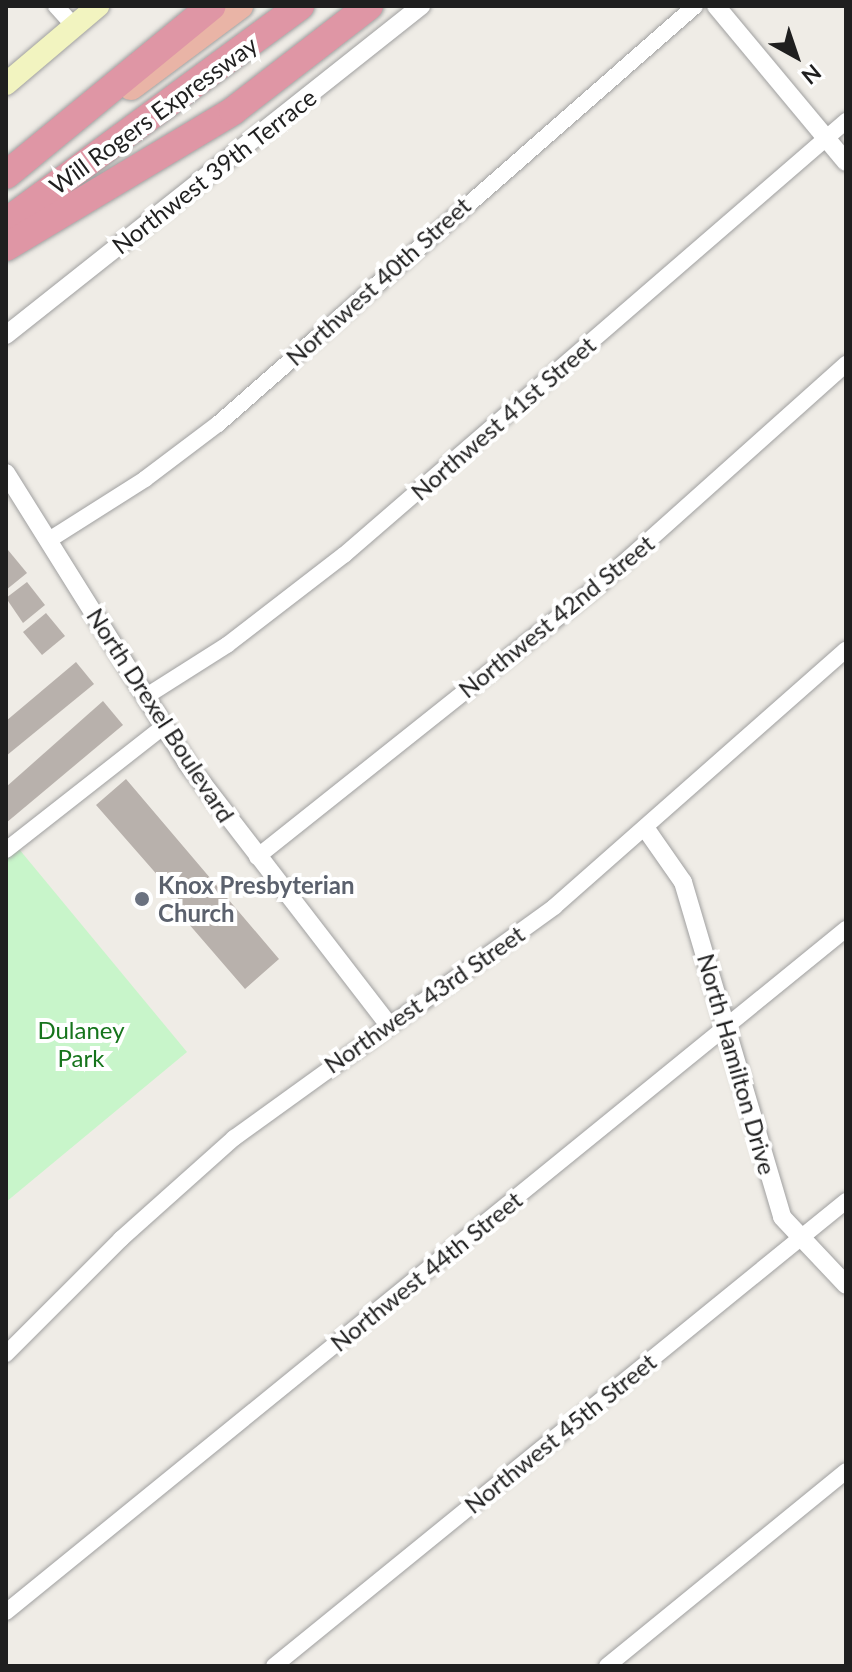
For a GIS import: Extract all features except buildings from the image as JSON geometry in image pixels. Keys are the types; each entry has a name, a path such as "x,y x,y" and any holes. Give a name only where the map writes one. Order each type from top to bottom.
{"highway":[{"name":"Will Rogers Expressway","path":"6,175 212,6"},
{"path":"36,153 240,6"},
{"name":"Will Rogers Expressway","path":"6,222 300,6"},
{"path":"6,259 91,200 257,95 369,6"},
{"path":"6,247 91,200"}],"main road":[{"path":"6,84 98,6"}],"street":[{"path":"56,6 74,26"},
{"name":"Northwest 39th Terrace","path":"6,335 421,6"},
{"name":"Northwest 40th Street","path":"49,540 145,479 218,424 695,6"},
{"path":"716,6 846,162"},
{"name":"Northwest 41st Street","path":"145,697 227,645 344,555 846,121"},
{"name":"Northwest 42nd Street","path":"257,857 601,583 846,364"},
{"name":"North Drexel Boulevard","path":"6,473 164,726 257,857 388,1024"},
{"name":"Northwest 43rd Street","path":"6,1354 196,1170 388,1024 529,926 646,829 772,710 846,650"},
{"path":"6,850 164,726"},
{"name":"North Hamilton Drive","path":"646,829 683,882 782,1217 799,1239 846,1285"},
{"name":"Northwest 44th Street","path":"6,1612 846,929"},
{"name":"Northwest 45th Street","path":"274,1666 846,1201"},
{"path":"607,1666 846,1471"}],"green space":[{"name":"Dulaney Park","path":"19,849 187,1052 6,1202 6,860"}],"place":[{"name":"Knox Presbyterian Church","path":"142,899"}]}
